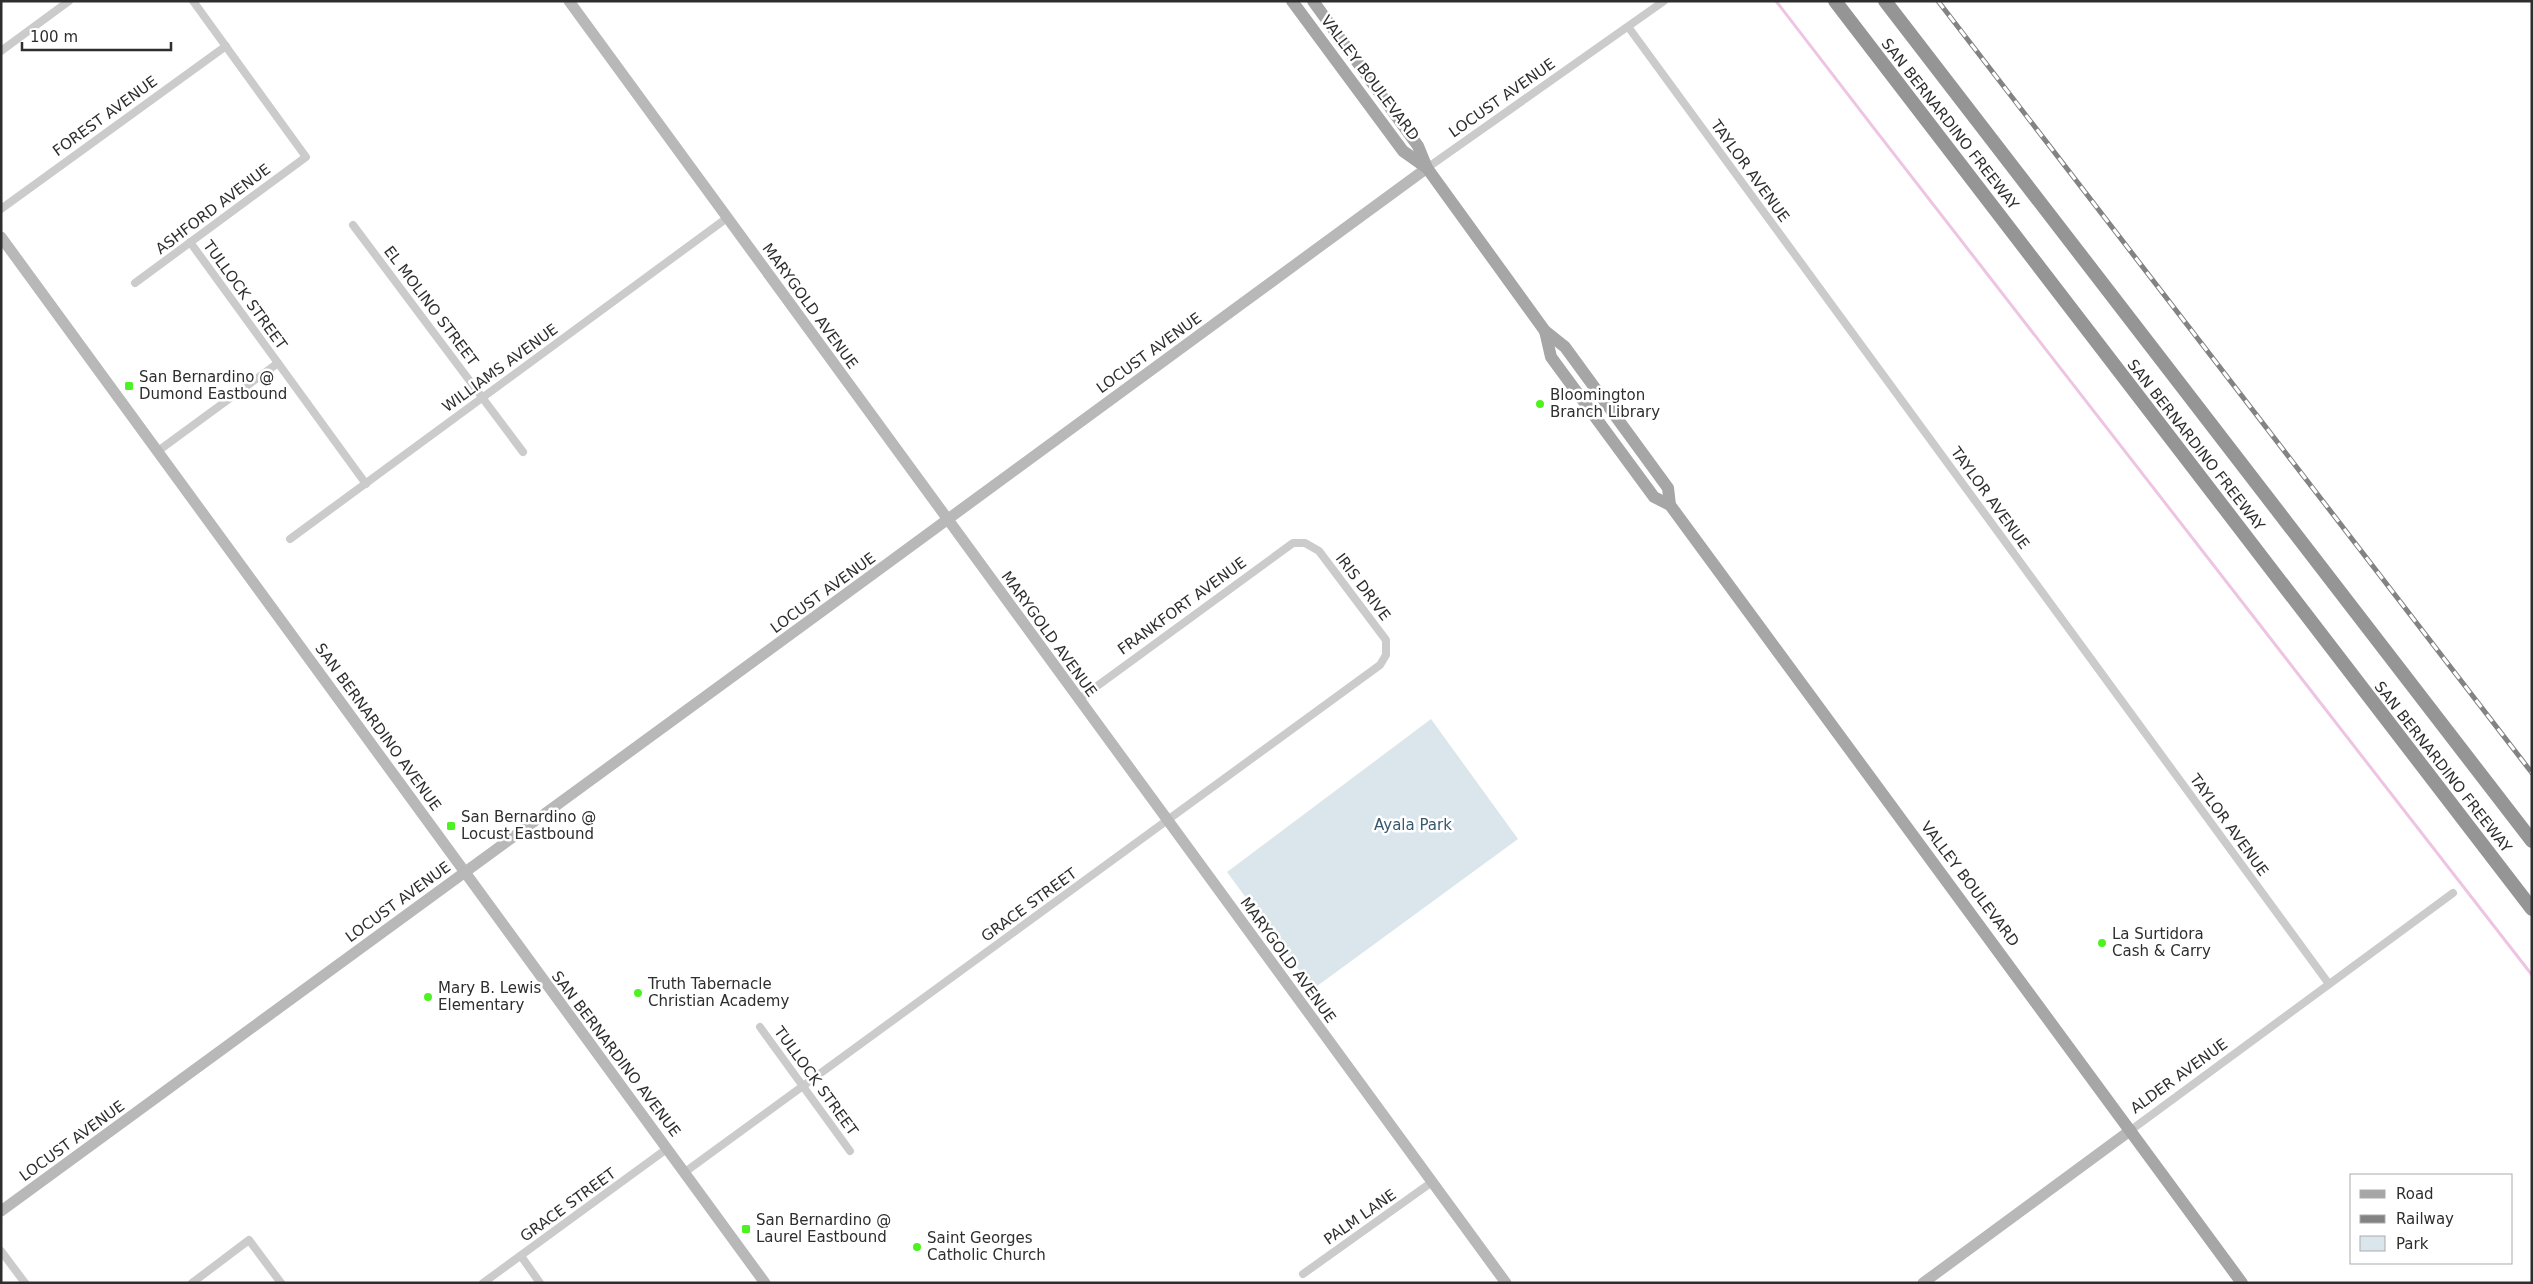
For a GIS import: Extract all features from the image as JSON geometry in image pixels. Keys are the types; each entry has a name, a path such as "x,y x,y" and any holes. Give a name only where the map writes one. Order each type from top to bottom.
{"highway":[{"name":"SAN BERNARDINO FREEWAY","path":"1835,1 2532,909"},
{"name":"SAN BERNARDINO FREEWAY","path":"1886,1 2532,841"}],"main road":[{"name":"VALLEY BOULEVARD","path":"1292,1 1403,151 1427,168"},
{"name":"VALLEY BOULEVARD","path":"1313,1 1418,146 1427,168 1545,331 1551,357 1654,498 1670,505 2242,1283"}],"street":[{"path":"1,51 69,1"},
{"path":"193,1 226,46"},
{"name":"MARYGOLD AVENUE","path":"569,1 1078,700 1506,1283"},
{"name":"LOCUST AVENUE","path":"1,1211 1427,168 1629,28 1664,1"},
{"name":"TAYLOR AVENUE","path":"1629,28 2329,984"},
{"name":"ASHFORD AVENUE","path":"135,283 306,157 226,46"},
{"name":"FOREST AVENUE","path":"1,209 226,46"},
{"name":"WILLIAMS AVENUE","path":"290,540 728,218"},
{"name":"EL MOLINO STREET","path":"353,225 523,452"},
{"name":"SAN BERNARDINO AVENUE","path":"1,237 766,1283"},
{"name":"TULLOCK STREET","path":"190,242 366,484"},
{"path":"158,451 278,363"},
{"name":"FRANKFORT AVENUE","path":"1078,700 1282,550 1293,543 1305,542"},
{"name":"IRIS DRIVE","path":"1305,542 1319,551 1386,640 1386,655"},
{"name":"GRACE STREET","path":"685,1172 1380,665 1386,655"},
{"name":"ALDER AVENUE","path":"1923,1283 2453,893"},
{"name":"TULLOCK STREET","path":"760,1027 802,1088 850,1151"},
{"name":"GRACE STREET","path":"483,1283 668,1148"},
{"name":"PALM LANE","path":"1302,1274 1432,1182"},
{"path":"192,1283 250,1240 281,1283"},
{"path":"1,1251 25,1283"},
{"path":"521,1256 540,1283"}],"green space":[{"name":"Ayala Park","path":"1431,719 1518,839 1313,989 1227,872"}],"waterway":[{"path":"1776,1 2532,975"}],"railway":[{"path":"1938,1 2532,773"}],"place":[{"name":"San Bernardino @ Dumond Eastbound","path":"129,386"},
{"name":"Bloomington Branch Library","path":"1540,404"},
{"name":"San Bernardino @ Locust Eastbound","path":"451,826"},
{"name":"La Surtidora Cash & Carry","path":"2102,943"},
{"name":"Truth Tabernacle Christian Academy","path":"638,993"},
{"name":"Mary B. Lewis Elementary","path":"428,997"},
{"name":"San Bernardino @ Laurel Eastbound","path":"746,1229"},
{"name":"Saint Georges Catholic Church","path":"917,1247"}]}
